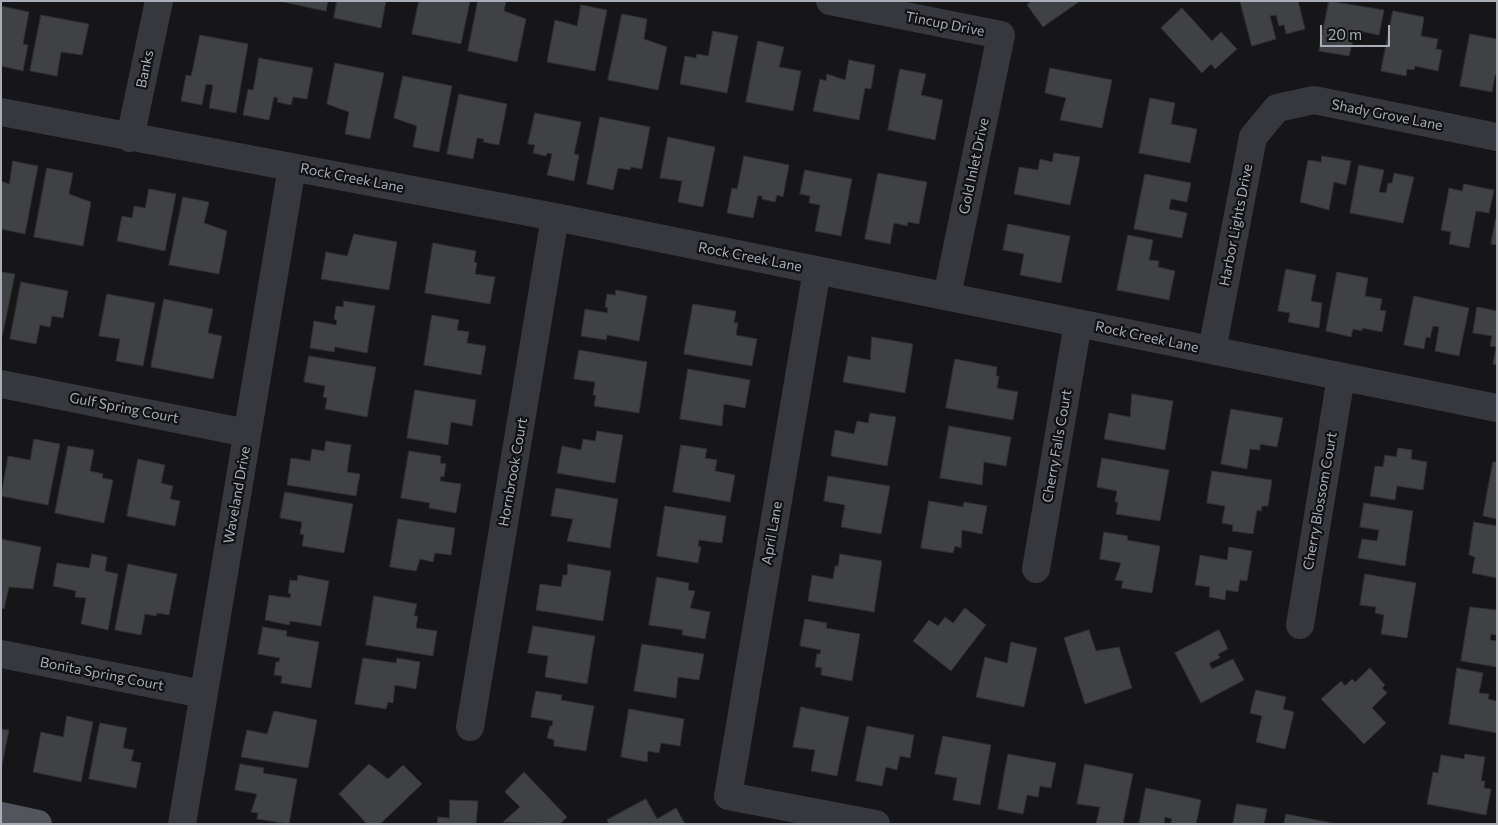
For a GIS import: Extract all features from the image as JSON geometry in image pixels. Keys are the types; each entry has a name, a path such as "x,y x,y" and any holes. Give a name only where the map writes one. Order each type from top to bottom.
{"main road":[{"path":"1,816 38,824"}],"street":[{"name":"Banks","path":"130,138 159,1"},
{"name":"Tincup Drive","path":"830,1 1000,35"},
{"name":"Gold Inlet Drive","path":"947,296 1000,35"},
{"name":"Shady Grove Lane","path":"1277,108 1314,100 1497,137"},
{"name":"Harbor Lights Drive","path":"1212,350 1253,137 1277,108"},
{"name":"Rock Creek Lane","path":"1,112 130,138 292,166 556,217 1497,408"},
{"name":"Waveland Drive","path":"182,824 292,166"},
{"name":"Hornbrook Court","path":"470,727 556,217"},
{"name":"April Lane","path":"817,270 728,796 876,824"},
{"name":"Cherry Falls Court","path":"1036,569 1078,323"},
{"name":"Cherry Blossom Court","path":"1300,625 1341,377"},
{"name":"Gulf Spring Court","path":"1,384 247,433"},
{"name":"Bonita Spring Court","path":"1,654 203,694"}],"building":[{"path":"280,1 328,1 326,11"},
{"path":"337,1 386,1 381,28 334,18"},
{"path":"419,1 470,1 461,44 412,34"},
{"path":"478,1 506,1 504,11 526,19 517,62 468,51"},
{"path":"1032,1 1080,1 1043,27 1027,5"},
{"path":"1240,1 1298,1 1305,29 1286,34 1284,25 1279,26 1276,15 1270,16 1276,39 1252,46"},
{"path":"1329,1 1384,10 1379,35 1359,31 1358,41 1353,40 1349,56 1319,51"},
{"path":"581,5 607,10 595,71 547,62 555,20 577,26"},
{"path":"1,6 29,12 23,44 28,45 23,71 1,66"},
{"path":"1182,8 1212,41 1221,32 1237,49 1215,69 1211,64 1202,73 1161,28"},
{"path":"1393,11 1424,17 1421,36 1438,39 1436,49 1442,50 1438,71 1415,66 1414,70 1407,69 1406,76 1381,71"},
{"path":"622,14 647,19 644,39 667,47 658,90 608,80"},
{"path":"41,15 89,24 82,55 61,52 57,76 30,71"},
{"path":"713,31 738,36 727,93 680,84 685,56 696,58 697,54 708,56"},
{"path":"1470,34 1497,39 1497,75 1495,75 1492,92 1460,86"},
{"path":"200,35 248,44 236,113 209,108 213,85 206,84 202,105 181,101 186,75 191,76"},
{"path":"758,41 784,47 779,67 801,71 793,111 746,102"},
{"path":"259,58 313,68 307,99 293,97 291,105 277,102 278,98 274,97 269,120 243,115 248,89 253,90"},
{"path":"849,60 875,65 871,89 865,88 859,120 813,111 820,79 826,81 827,74 845,80"},
{"path":"335,63 384,73 370,139 345,134 349,112 327,104"},
{"path":"1050,68 1112,80 1102,128 1060,120 1066,98 1045,93"},
{"path":"900,69 926,74 921,95 943,100 935,140 888,130"},
{"path":"403,76 452,86 439,152 413,147 417,126 394,118"},
{"path":"459,94 507,104 499,145 483,142 484,139 477,138 473,159 447,154"},
{"path":"1150,98 1175,103 1171,124 1197,129 1190,163 1139,153"},
{"path":"535,113 581,122 574,154 579,155 574,181 547,175 552,154 547,153 546,156 533,153 535,145 528,144"},
{"path":"600,117 650,127 642,169 631,167 630,170 618,168 613,190 587,184"},
{"path":"668,137 715,147 703,207 678,202 682,181 660,178"},
{"path":"1054,153 1080,157 1070,205 1014,194 1019,167 1038,170 1040,159 1052,162"},
{"path":"744,156 789,165 783,197 777,195 775,202 758,196 753,218 727,213 732,188 737,189"},
{"path":"1322,156 1351,161 1346,185 1334,182 1329,210 1300,202 1308,160 1321,162"},
{"path":"13,161 38,166 25,234 1,229 1,181 9,184"},
{"path":"1359,165 1384,170 1379,192 1386,193 1388,183 1392,183 1394,173 1414,177 1403,223 1350,213"},
{"path":"47,168 73,173 69,194 91,202 83,246 34,237"},
{"path":"805,170 852,179 841,236 815,231 820,205 809,203 810,196 800,194"},
{"path":"878,173 927,182 919,224 908,222 907,226 894,223 890,244 865,239"},
{"path":"1145,174 1191,183 1187,202 1171,199 1169,209 1187,213 1182,238 1134,229"},
{"path":"1464,184 1494,190 1489,213 1476,211 1469,248 1449,244 1451,232 1441,230 1449,188 1462,191"},
{"path":"149,189 176,194 165,251 117,241 122,216 132,218 134,206 145,208"},
{"path":"183,197 209,202 204,223 227,231 219,274 169,265"},
{"path":"1497,218 1497,245 1491,244"},
{"path":"1008,224 1070,236 1061,283 1020,275 1024,254 1003,250"},
{"path":"354,234 397,242 389,290 321,279 326,252 347,256"},
{"path":"1128,235 1153,240 1149,260 1159,261 1158,267 1175,271 1169,300 1117,290"},
{"path":"433,243 476,251 474,262 477,263 475,274 495,277 490,304 425,293"},
{"path":"1286,269 1316,275 1311,301 1322,303 1319,328 1288,322 1290,313 1278,311"},
{"path":"1,272 15,274 2,337 1,337"},
{"path":"1337,272 1368,278 1365,296 1382,299 1380,310 1386,311 1382,332 1362,328 1362,331 1353,329 1351,337 1326,331"},
{"path":"21,282 68,291 63,318 52,316 50,327 40,325 36,344 10,339"},
{"path":"616,290 647,296 639,341 607,335 606,340 581,336 585,309 607,313 608,308 605,307 607,294 615,295"},
{"path":"107,294 155,303 143,366 116,361 120,339 99,336"},
{"path":"1414,296 1469,308 1459,356 1435,351 1439,327 1433,326 1430,338 1426,337 1424,349 1404,345"},
{"path":"164,299 213,309 208,333 222,336 213,379 151,367"},
{"path":"344,301 375,306 367,353 335,347 334,352 310,348 314,321 336,325 337,320 334,319 336,306 343,307"},
{"path":"693,304 736,311 734,323 738,323 736,335 757,339 752,366 684,354"},
{"path":"1477,307 1497,311 1497,365 1493,364 1496,347 1490,346 1492,336 1473,333"},
{"path":"432,315 459,320 457,330 469,332 467,343 486,346 481,375 424,365"},
{"path":"872,337 913,344 905,393 843,382 848,356 870,360"},
{"path":"579,350 647,362 639,413 594,406 596,395 593,395 595,382 574,379"},
{"path":"309,356 376,367 367,417 325,409 327,398 323,397 325,386 304,382"},
{"path":"955,359 997,367 996,376 999,376 997,388 1018,392 1013,420 946,408"},
{"path":"688,369 750,380 745,408 724,404 722,426 680,419"},
{"path":"415,390 476,400 472,426 451,422 448,445 407,438"},
{"path":"1132,394 1173,401 1165,450 1104,439 1109,413 1130,417"},
{"path":"1231,409 1283,418 1277,447 1260,444 1260,450 1250,449 1247,469 1221,464"},
{"path":"870,413 896,417 887,466 831,456 835,430 854,434 857,421 868,423"},
{"path":"949,426 1011,437 1006,466 984,462 982,485 940,478"},
{"path":"597,431 623,435 615,483 557,473 562,446 581,450 583,439 595,441"},
{"path":"34,439 60,444 48,505 1,496 8,456 30,460"},
{"path":"326,441 351,445 347,472 360,474 356,496 287,485 291,458 310,461 312,449 324,451"},
{"path":"681,445 707,449 705,458 717,460 715,471 735,475 730,502 673,492"},
{"path":"68,446 94,450 90,471 103,474 102,478 113,480 104,523 55,513"},
{"path":"1398,448 1412,450 1411,459 1427,462 1423,490 1397,486 1395,500 1370,496 1375,466 1383,467 1385,455 1396,457"},
{"path":"409,451 441,456 440,463 446,464 444,477 441,476 440,481 461,484 456,513 429,508 430,503 401,498"},
{"path":"1102,458 1169,470 1160,521 1116,514 1118,502 1115,502 1117,491 1097,487"},
{"path":"138,459 165,465 161,483 173,486 170,499 180,501 175,526 127,516"},
{"path":"1493,462 1497,462 1497,519 1483,516"},
{"path":"1212,471 1272,480 1268,506 1262,506 1261,511 1257,510 1253,534 1232,531 1233,525 1222,523 1225,506 1207,503"},
{"path":"828,476 890,486 881,534 841,527 845,505 824,501"},
{"path":"556,488 618,499 610,548 567,541 573,519 551,516"},
{"path":"285,492 353,504 344,553 302,546 304,535 300,534 302,522 280,518"},
{"path":"929,501 963,507 964,502 987,506 982,534 962,530 961,548 955,546 953,553 921,548"},
{"path":"1364,503 1413,511 1405,566 1358,558 1362,539 1377,541 1379,530 1360,527"},
{"path":"665,506 726,516 722,543 699,540 698,546 701,547 698,563 657,556"},
{"path":"398,519 455,528 451,555 435,553 433,562 420,559 416,571 390,567"},
{"path":"1474,522 1497,526 1497,578 1472,573 1475,557 1469,555"},
{"path":"1104,532 1128,536 1127,540 1160,546 1152,593 1121,588 1123,581 1115,580 1121,563 1100,559"},
{"path":"1,539 41,547 33,589 9,587 4,609 1,608"},
{"path":"1229,547 1252,551 1247,581 1240,580 1238,592 1226,590 1225,600 1209,597 1210,587 1195,585 1200,555 1227,560"},
{"path":"92,554 107,557 105,571 118,574 108,630 81,624 86,598 75,597 76,591 53,586 57,563 89,568"},
{"path":"840,554 882,561 874,612 808,601 812,575 833,579 835,566 838,566"},
{"path":"128,564 177,574 169,615 157,613 156,616 145,614 141,635 115,630"},
{"path":"568,564 611,571 603,621 536,610 540,584 561,587 563,575 567,575"},
{"path":"1365,574 1416,583 1407,638 1381,634 1384,615 1375,613 1376,607 1360,605"},
{"path":"298,575 329,581 321,626 290,621 289,625 265,620 269,595 290,598 291,594 288,593 290,580 297,581"},
{"path":"657,577 689,583 688,590 695,591 690,608 710,612 705,639 682,635 683,630 649,625"},
{"path":"374,596 417,604 414,616 418,616 416,628 437,631 433,656 366,645"},
{"path":"1470,607 1497,610 1497,635 1491,634 1490,640 1497,641 1497,667 1461,661"},
{"path":"965,608 986,625 951,671 913,641 929,620 938,626 945,617 953,623"},
{"path":"805,619 827,623 826,628 860,634 852,681 821,675 822,668 815,667 817,654 820,654 821,650 800,646"},
{"path":"533,626 595,636 587,684 545,677 548,656 528,653"},
{"path":"263,627 287,631 286,636 319,642 311,688 281,683 282,676 274,675 276,662 279,662 280,658 258,654"},
{"path":"1089,630 1096,651 1119,647 1132,688 1085,704 1064,638"},
{"path":"1219,630 1228,649 1218,654 1220,658 1209,663 1212,669 1233,659 1244,680 1201,703 1175,653"},
{"path":"1011,642 1037,648 1024,707 976,697 985,657 1007,663"},
{"path":"642,644 704,654 699,680 678,677 676,698 634,691"},
{"path":"363,658 396,663 397,658 420,662 416,689 395,685 393,703 388,702 386,709 355,704"},
{"path":"1370,668 1385,685 1382,688 1387,693 1372,708 1386,723 1364,744 1321,699 1341,681 1345,686 1352,679 1355,682"},
{"path":"1457,668 1483,673 1479,693 1489,694 1488,699 1497,701 1497,733 1449,724"},
{"path":"1256,690 1286,697 1283,709 1294,712 1285,749 1256,742 1262,716 1250,713"},
{"path":"536,691 562,695 561,700 594,706 586,751 554,746 554,740 547,738 553,721 531,717"},
{"path":"801,707 849,717 837,776 811,771 815,750 793,747"},
{"path":"629,709 684,719 680,746 661,743 659,753 648,751 647,762 621,757"},
{"path":"274,711 317,720 308,768 241,757 247,730 267,734"},
{"path":"67,716 93,722 81,782 33,772 41,732 63,737"},
{"path":"100,723 127,728 123,748 134,750 131,761 141,763 136,788 89,779"},
{"path":"867,726 914,735 910,758 900,756 897,770 886,767 882,786 856,781"},
{"path":"1,729 9,730 1,770"},
{"path":"943,736 991,745 980,805 953,800 957,778 935,774"},
{"path":"1008,754 1056,763 1051,788 1040,786 1038,797 1027,795 1023,814 998,809"},
{"path":"1465,754 1485,757 1481,781 1485,781 1484,788 1491,789 1486,815 1427,804 1433,772 1438,773 1441,755 1464,759"},
{"path":"240,764 264,768 263,773 297,779 289,824 257,819 258,813 251,812 257,794 235,790"},
{"path":"369,764 388,779 403,765 422,784 380,824 367,824 339,794"},
{"path":"1085,764 1133,774 1123,824 1096,824 1100,807 1077,804"},
{"path":"524,772 567,817 560,824 503,822 520,807 505,792"},
{"path":"1146,788 1201,800 1196,824 1170,824 1172,819 1165,817 1164,824 1139,824"},
{"path":"646,799 657,819 676,808 685,824 609,824 607,820"},
{"path":"450,800 478,801 476,824 437,824 438,817 449,818"},
{"path":"1237,804 1267,809 1264,824 1233,824"},
{"path":"1286,814 1337,824 1284,824"}]}
